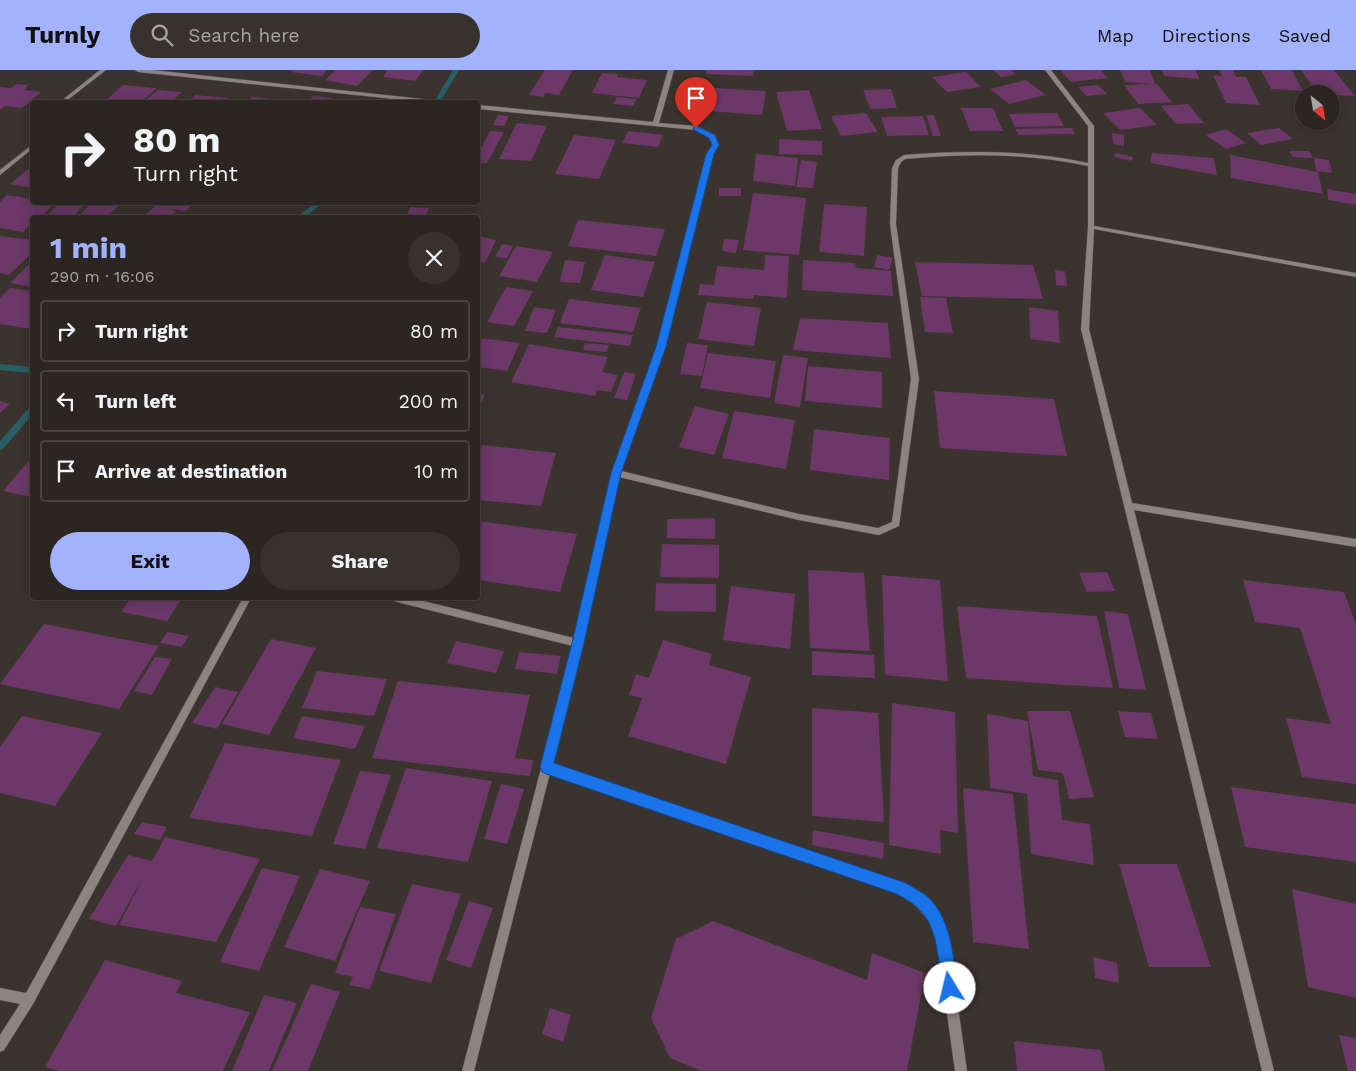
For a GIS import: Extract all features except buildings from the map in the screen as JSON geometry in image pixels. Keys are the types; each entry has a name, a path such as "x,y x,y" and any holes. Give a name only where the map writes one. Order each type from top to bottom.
{"street":[{"path":"65,100 103,70"},
{"path":"138,70 414,100"},
{"path":"656,123 670,70"},
{"path":"1048,70 1091,126 1090,227 1085,329 1268,1071"},
{"path":"468,1071 578,643 616,473 661,347 710,154 716,145 713,136 696,128 480,107"},
{"path":"0,172 30,149"},
{"path":"616,473 799,517 879,532 896,524 915,379 893,224 895,168 898,162 904,157 983,152 1032,154 1090,165"},
{"path":"1090,227 1356,275"},
{"path":"1130,506 1356,543"},
{"path":"0,1046 29,1000 246,600"},
{"path":"405,600 578,643"},
{"path":"546,767 901,888 923,902 935,917 942,935 961,1071"},
{"path":"0,994 29,1000"}],"waterway":[{"path":"438,100 456,70"},
{"path":"303,215 317,205"},
{"path":"0,367 30,370"},
{"path":"0,447 30,412"}],"route":[{"path":"696,128 713,136 716,145 710,154 661,347 616,473 578,643 546,767 901,888 923,902 935,917 942,935 950,988"}]}
